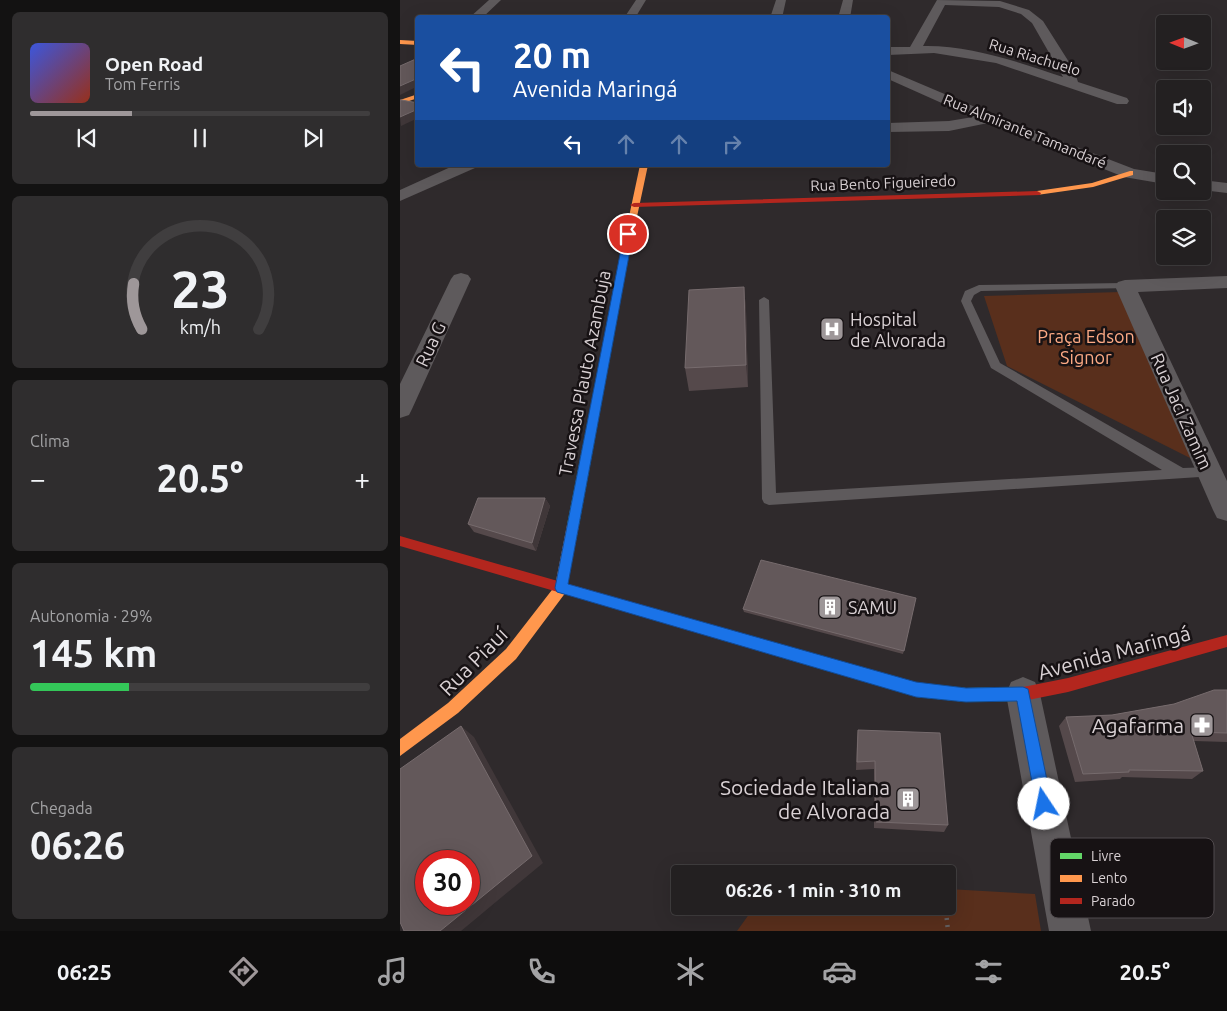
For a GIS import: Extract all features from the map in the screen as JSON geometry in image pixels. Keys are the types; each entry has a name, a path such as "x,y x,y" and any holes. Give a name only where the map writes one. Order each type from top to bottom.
{"street":[{"path":"478,15 496,0"},
{"path":"631,15 641,0"},
{"path":"777,15 781,0"},
{"path":"845,15 848,0"},
{"path":"914,49 936,1 1000,4 1024,12 1037,21 1050,51 1067,70 1072,84"},
{"path":"400,42 415,43"},
{"path":"890,51 914,49 1006,50"},
{"name":"Rua Riachuelo","path":"938,50 998,60 1122,101"},
{"name":"Rua Almirante Tamandaré","path":"890,75 989,118 1130,173 1156,177"},
{"path":"400,102 415,97"},
{"path":"890,128 949,126 989,118"},
{"path":"400,196 465,167"},
{"name":"Travessa Plauto Azambuja","path":"561,588 634,205 644,167"},
{"name":"Rua Bento Figueiredo","path":"634,205 1049,193 1093,185 1130,173"},
{"path":"1211,186 1227,188"},
{"name":"Rua G","path":"400,409 461,279"},
{"path":"1125,286 1227,282"},
{"name":"Rua Jaci Zamim","path":"1125,286 1227,510"},
{"name":"Avenida Maringá","path":"400,542 916,690 966,695 1023,694 1068,685 1227,641"},
{"name":"Rua Piauí","path":"400,748 453,708 511,654 561,588"},
{"path":"1023,694 1052,838"},
{"path":"1067,918 1070,931"}],"lane":[{"path":"1125,286 979,288 970,293 966,301 995,365 1181,474"},
{"path":"764,300 768,499 1210,472"}],"path":[{"path":"946,915 948,931"}],"green space":[{"name":"Praça Edson Signor","path":"1121,292 1196,461 1007,366 984,296"},
{"path":"956,889 1035,894 1041,931 737,931 749,915 956,915"}],"building":[{"path":"415,59 415,79 400,86 400,66"},
{"path":"400,100 415,102 415,110 400,117"},
{"path":"744,287 746,365 685,368 689,290"},
{"path":"478,498 545,498 532,543 468,524"},
{"name":"SAMU","path":"761,560 916,598 904,651 743,609"},
{"path":"1214,690 1227,690 1227,733 1191,732 1203,771 1129,770 1129,772 1083,774 1066,717 1112,715 1174,704"},
{"path":"461,726 532,856 480,898 480,850 415,850 415,915 460,915 440,931 404,931 400,922 400,769"},
{"name":"Sociedade Italiana de Alvorada","path":"858,730 940,733 948,825 876,822 875,761 857,762"}],"traffic: fast":[{"path":"573,525 624,259"},
{"path":"764,646 917,690 966,695 1023,694"}],"traffic: slow":[{"path":"400,42 415,43"},
{"path":"400,102 415,97"},
{"path":"624,259 644,167"},
{"path":"1037,193 1093,185 1130,173"},
{"path":"400,748 453,708 511,654 561,588 573,525"}],"traffic: jam":[{"path":"634,205 1037,193"},
{"path":"400,541 764,646"},
{"path":"1023,694 1068,685 1227,641"}],"place":[{"name":"Hospital de Alvorada","path":"832,329"},
{"name":"SAMU","path":"830,607"},
{"name":"Agafarma","path":"1202,725"},
{"name":"Sociedade Italiana de Alvorada","path":"908,799"}],"route":[{"path":"628,234 561,588 916,690 966,695 1023,694 1044,804"}]}
